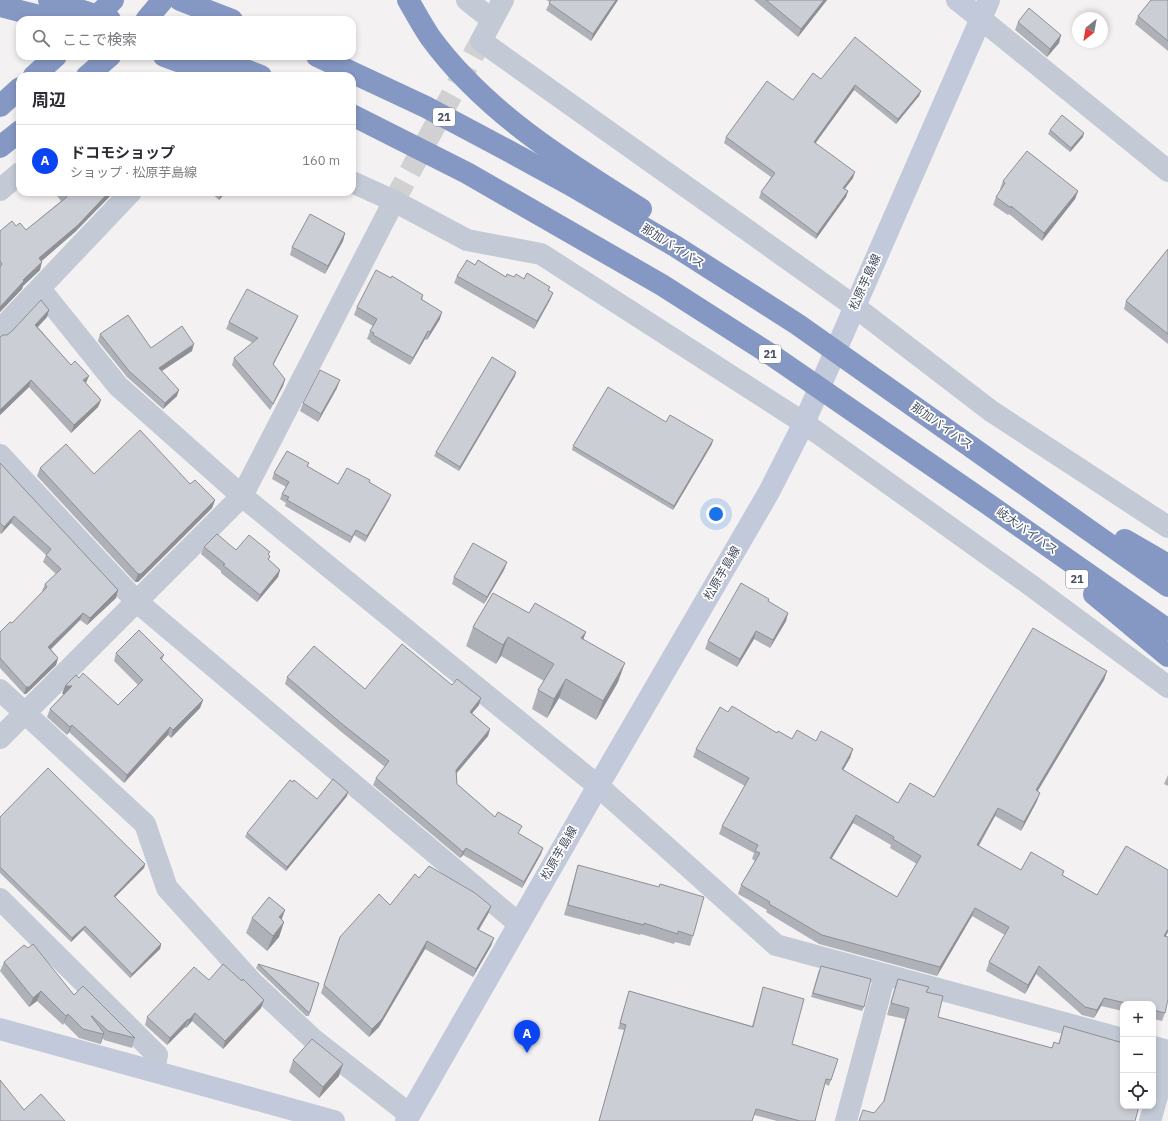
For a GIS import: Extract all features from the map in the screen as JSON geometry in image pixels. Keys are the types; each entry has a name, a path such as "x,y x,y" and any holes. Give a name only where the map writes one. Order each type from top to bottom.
{"highway":[{"path":"97,16 113,0"},
{"path":"149,16 163,0"},
{"path":"180,0 222,16"},
{"path":"408,0 430,36 458,70 496,108 532,136 574,177"},
{"path":"0,6 49,9 88,16"},
{"path":"38,72 52,60"},
{"path":"92,72 105,60"},
{"path":"175,60 208,72"},
{"path":"221,60 251,72"},
{"name":"21","path":"326,60 351,72"},
{"name":"21","path":"356,74 574,177"},
{"path":"0,106 16,92"},
{"name":"21","path":"356,118 467,173 548,219 662,285 773,356 985,502 1168,656"},
{"path":"356,130 467,173"},
{"path":"0,147 16,134"},
{"name":"那加バイパス","path":"574,177 691,241 797,324 1006,472"},
{"path":"1006,472 1168,565"},
{"path":"1006,472 1168,586"},
{"name":"岐大バイパス","path":"985,502 1168,630"}],"main road":[{"path":"957,0 985,10"},
{"name":"松原芋島線","path":"408,1118 598,786 769,492 804,423 985,10"},
{"path":"0,1029 334,1121"}],"street":[{"path":"467,0 492,20"},
{"path":"503,0 481,41 854,306 991,411 1168,527"},
{"path":"985,10 1168,171"},
{"path":"0,190 16,176"},
{"path":"356,184 394,201 467,240 541,254 804,423 1029,584 1168,687"},
{"path":"0,330 127,196"},
{"path":"0,738 242,496 394,201"},
{"path":"40,289 118,386 242,496 598,786 776,945 1120,1037"},
{"path":"0,455 136,601 519,924"},
{"path":"0,690 145,824 167,888 252,982 314,1040 408,1118"},
{"path":"0,899 157,1055 154,1071"},
{"path":"846,1121 885,975"},
{"path":"1156,1048 1168,1051"},
{"path":"1150,1121 1168,1058"}],"building":[{"path":"551,0 616,0 593,34 549,3"},
{"path":"766,0 824,0 801,29"},
{"path":"1151,0 1168,0 1168,41 1138,16"},
{"path":"1029,8 1061,35 1050,49 1018,22"},
{"path":"855,37 921,91 898,119 855,85 814,142 855,172 843,188 848,191 817,234 761,192 775,173 726,137 767,81 793,100 813,73 821,79"},
{"path":"1062,115 1084,133 1071,148 1050,130"},
{"path":"1027,151 1078,191 1044,233 1011,206 1011,208 996,197 1005,183 1003,181"},
{"path":"66,196 105,196 78,225 39,258 42,262 23,280 24,281 0,307 0,267 2,264 0,261 0,231 12,221 16,226 20,223 26,230 67,197"},
{"path":"310,214 345,233 328,266 292,247"},
{"path":"1168,249 1168,334 1126,301"},
{"path":"467,260 475,265 478,260 506,277 507,274 514,277 516,274 524,279 527,273 550,287 548,290 553,293 537,321 457,276"},
{"path":"376,270 391,278 392,276 423,295 421,299 442,312 430,332 428,331 413,358 373,335 374,333 370,331 377,319 357,307"},
{"path":"247,289 298,316 273,364 285,379 273,404 234,358 258,338 229,322"},
{"path":"41,300 49,310 35,325 71,365 75,361 89,376 83,380 101,400 74,425 31,380 0,410 0,337 7,335 12,331"},
{"path":"128,315 151,348 182,326 194,344 159,368 179,390 165,403 129,371 100,334"},
{"path":"492,357 516,372 460,467 436,452"},
{"path":"320,370 340,380 321,414 303,403"},
{"path":"608,387 666,422 670,415 713,440 674,506 573,446"},
{"path":"140,430 190,484 195,480 215,500 141,574 138,574 40,468 66,444 94,474"},
{"path":"287,451 309,463 307,466 338,484 347,468 370,480 369,482 391,495 367,536 356,530 352,537 287,500 289,497 282,494 289,482 274,473"},
{"path":"0,463 118,590 90,618 83,613 48,647 58,658 29,687 26,687 0,658 0,632 10,622 12,623 47,587 45,584 61,569 46,555 51,549 14,516 4,527 0,523"},
{"path":"217,534 236,550 249,535 270,552 268,554 270,556 268,559 280,570 260,595 223,565 225,564 204,547"},
{"path":"473,543 507,562 487,597 454,577"},
{"path":"741,583 769,599 768,601 788,613 773,640 756,631 740,659 708,641"},
{"path":"493,593 529,613 535,603 586,632 581,638 625,663 603,701 566,679 554,699 538,690 554,664 508,637 503,645 473,627"},
{"path":"1033,628 1107,671 1036,790 1040,793 1024,822 998,808 977,845 1021,870 1031,852 1064,871 1062,875 1097,895 1126,846 1168,870 1168,929 1164,936 1168,937 1168,999 1165,1013 1156,1011 1156,1001 1120,1002 1104,998 1097,1010 1085,1007 1039,966 1028,985 989,962 1009,927 975,908 940,967 822,935 769,904 770,902 741,885 760,853 755,851 758,845 722,826 749,778 696,749 720,707 728,712 732,706 777,733 778,731 792,739 797,730 816,741 821,731 853,749 842,769 898,803 910,783 934,797","holes":["856,815 894,837 893,839 921,856 897,897 830,858"]},
{"path":"139,630 164,655 160,658 203,700 173,730 170,727 127,775 72,725 70,727 50,709 72,686 65,686 76,675 79,678 83,673 118,705 143,680 116,653"},
{"path":"402,644 452,685 457,679 481,698 470,712 490,729 456,770 457,784 495,817 498,812 522,826 518,833 543,848 524,882 466,848 463,852 376,778 389,761 342,724 287,677 314,646 365,689"},
{"path":"48,768 145,864 114,896 161,944 132,974 85,926 72,938 0,867 0,817"},
{"path":"333,779 348,792 287,867 247,833 290,780 293,782 294,780 317,799"},
{"path":"578,865 659,887 660,884 704,897 693,936 678,931 678,934 644,923 644,925 568,905"},
{"path":"429,866 475,893 491,906 477,929 494,938 476,969 427,941 382,1019 372,1029 324,985 340,937 379,894 390,905 415,874 419,878"},
{"path":"269,897 285,910 279,917 284,922 273,936 252,918"},
{"path":"33,944 74,995 83,986 135,1038 108,1031 92,1016 104,1033 83,1029 68,1014 66,1016 41,991 33,998 4,962 24,945 28,948"},
{"path":"223,964 242,981 243,979 264,1000 225,1041 195,1013 170,1038 147,1017 194,967 209,980"},
{"path":"258,964 319,983 310,1012 308,1012"},
{"path":"821,966 871,979 864,1007 813,993"},
{"path":"898,979 929,987 926,992 943,996 938,1017 1052,1048 1054,1042 1059,1044 1064,1026 1120,1042 1120,1109 1138,1109 1135,1121 859,1121 863,1110 874,1113 884,1101 909,1008 891,1003"},
{"path":"763,987 804,999 792,1044 838,1059 831,1080 826,1079 815,1121 800,1121 756,1109 752,1121 599,1121 626,1025 620,1023 629,991 753,1027"},
{"path":"312,1039 343,1064 323,1087 293,1060"},
{"path":"0,1080 24,1110 41,1094 65,1121 0,1121"}],"tunnel":[{"path":"394,201 481,41"}],"place":[{"name":"ドコモショップ","path":"527,1053"}]}
